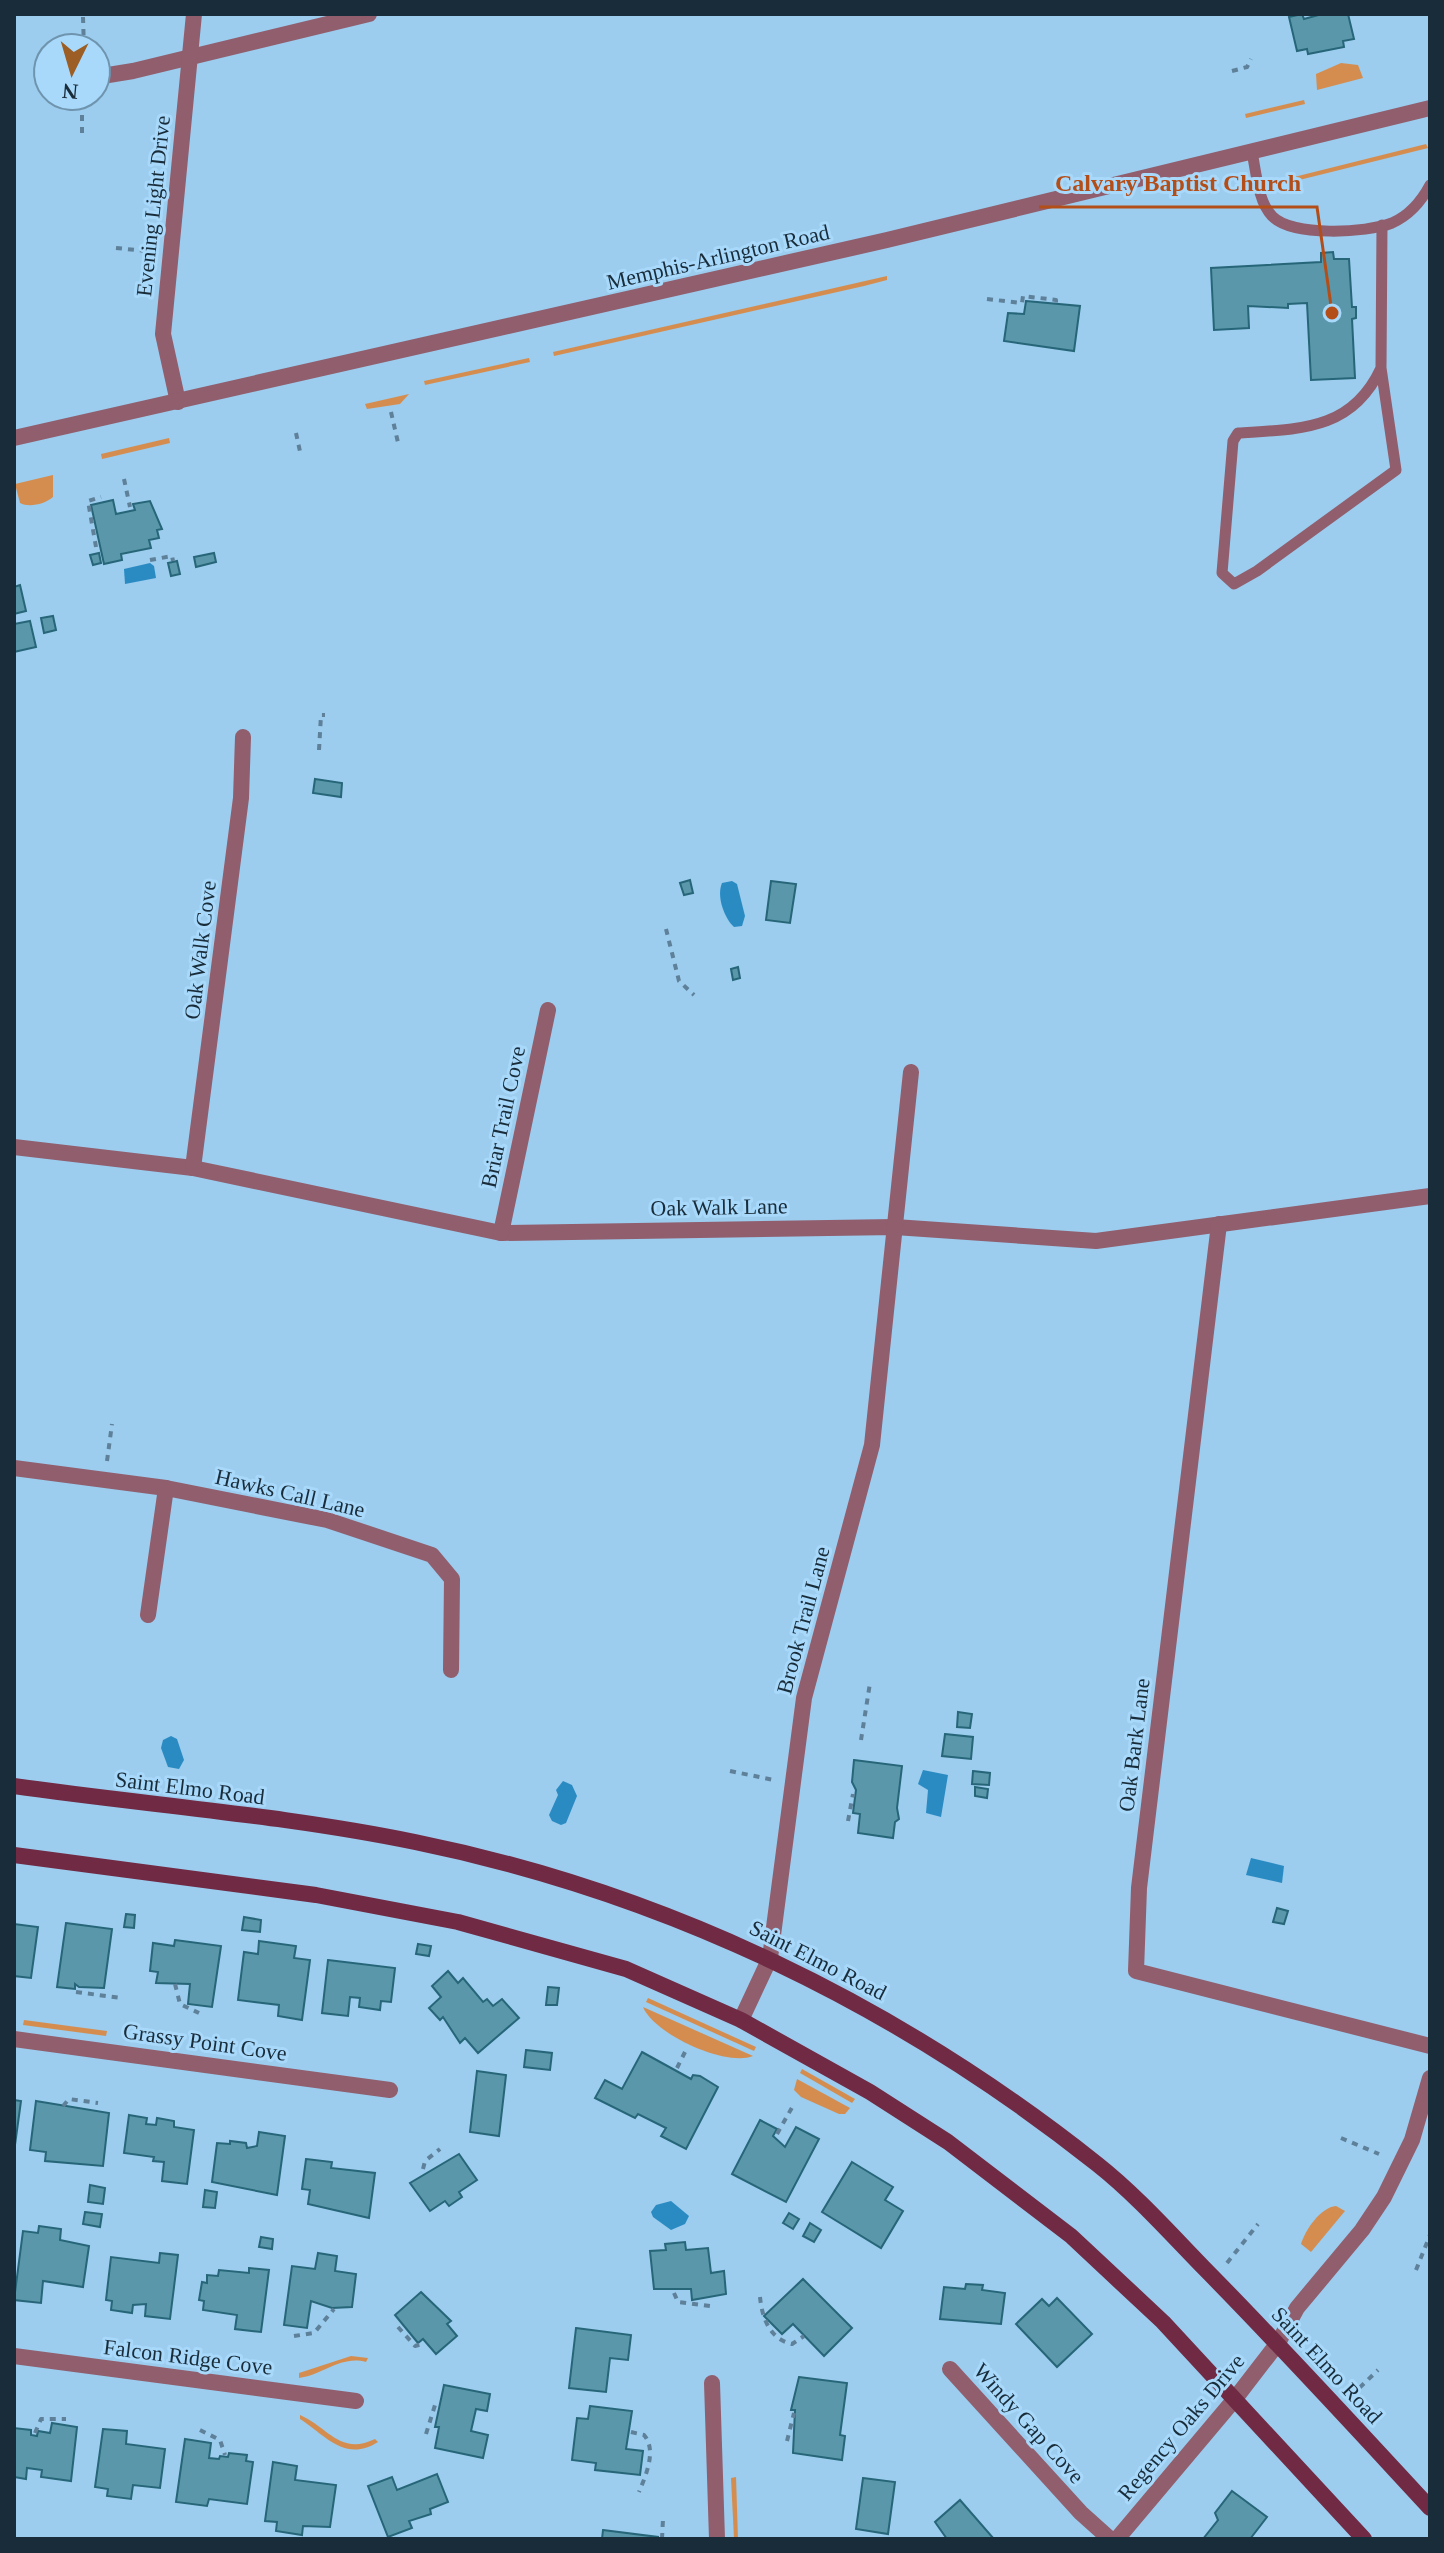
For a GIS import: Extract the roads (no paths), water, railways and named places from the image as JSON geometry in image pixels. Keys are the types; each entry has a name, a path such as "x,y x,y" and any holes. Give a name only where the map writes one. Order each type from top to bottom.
{"main road":[{"name":"Saint Elmo Road","path":"14,1786 315,1826 427,1845 549,1874 616,1896 770,1958 906,2031 971,2072 1099,2165 1278,2343 1430,2508"},
{"path":"14,1855 316,1895 458,1922 626,1969 741,2020 870,2092 935,2134 1071,2236 1163,2322 1364,2539"}],"street":[{"name":"Evening Light Drive","path":"178,402 163,334 194,14"},
{"path":"112,74 369,14"},
{"name":"Memphis-Arlington Road","path":"14,438 887,240 1430,108"},
{"name":"Oak Walk Cove","path":"193,1168 237,829 243,737"},
{"name":"Briar Trail Cove","path":"501,1233 548,1010"},
{"name":"Brook Trail Lane","path":"741,2020 770,1958 804,1698 872,1445 911,1072"},
{"name":"Oak Walk Lane","path":"14,1147 193,1168 501,1233 895,1227 1096,1241 1430,1196"},
{"name":"Oak Bark Lane","path":"1219,1224 1139,1888 1136,1971 1430,2046"},
{"name":"Hawks Call Lane","path":"14,1468 166,1488 327,1520 432,1555 452,1579 451,1670"},
{"path":"148,1615 166,1488"},
{"name":"Grassy Point Cove","path":"14,2039 390,2090"},
{"name":"Regency Oaks Drive","path":"1117,2539 1234,2400 1278,2343 1297,2308 1346,2252 1384,2197 1412,2140 1430,2078"},
{"name":"Falcon Ridge Cove","path":"14,2356 356,2401"},
{"name":"Windy Gap Cove","path":"950,2369 1081,2513 1110,2539"},
{"path":"712,2383 717,2539"}],"lane":[{"path":"1252,152 1259,187 1271,216 1293,229 1355,230 1382,225 1418,206 1430,185"},
{"path":"1381,368 1369,393 1317,427 1238,433 1233,441 1222,573 1234,584 1257,571 1396,470 1381,368 1382,225"}],"water":[{"path":"150,563 154,566 156,578 125,584 124,569"},
{"path":"732,881 737,884 745,916 742,926 734,927 721,901 722,883"},
{"path":"171,1736 177,1739 184,1760 179,1769 168,1767 161,1748 163,1740"},
{"path":"923,1770 948,1775 941,1817 926,1813 928,1790 918,1784"},
{"path":"563,1781 572,1785 577,1796 566,1823 561,1825 552,1821 549,1815 558,1795 556,1790"},
{"path":"1251,1858 1284,1866 1282,1883 1246,1875"},
{"path":"671,2201 689,2216 685,2224 671,2230 651,2212 656,2205"}],"place":[{"name":"Calvary Baptist Church","path":"1332,313"}]}
